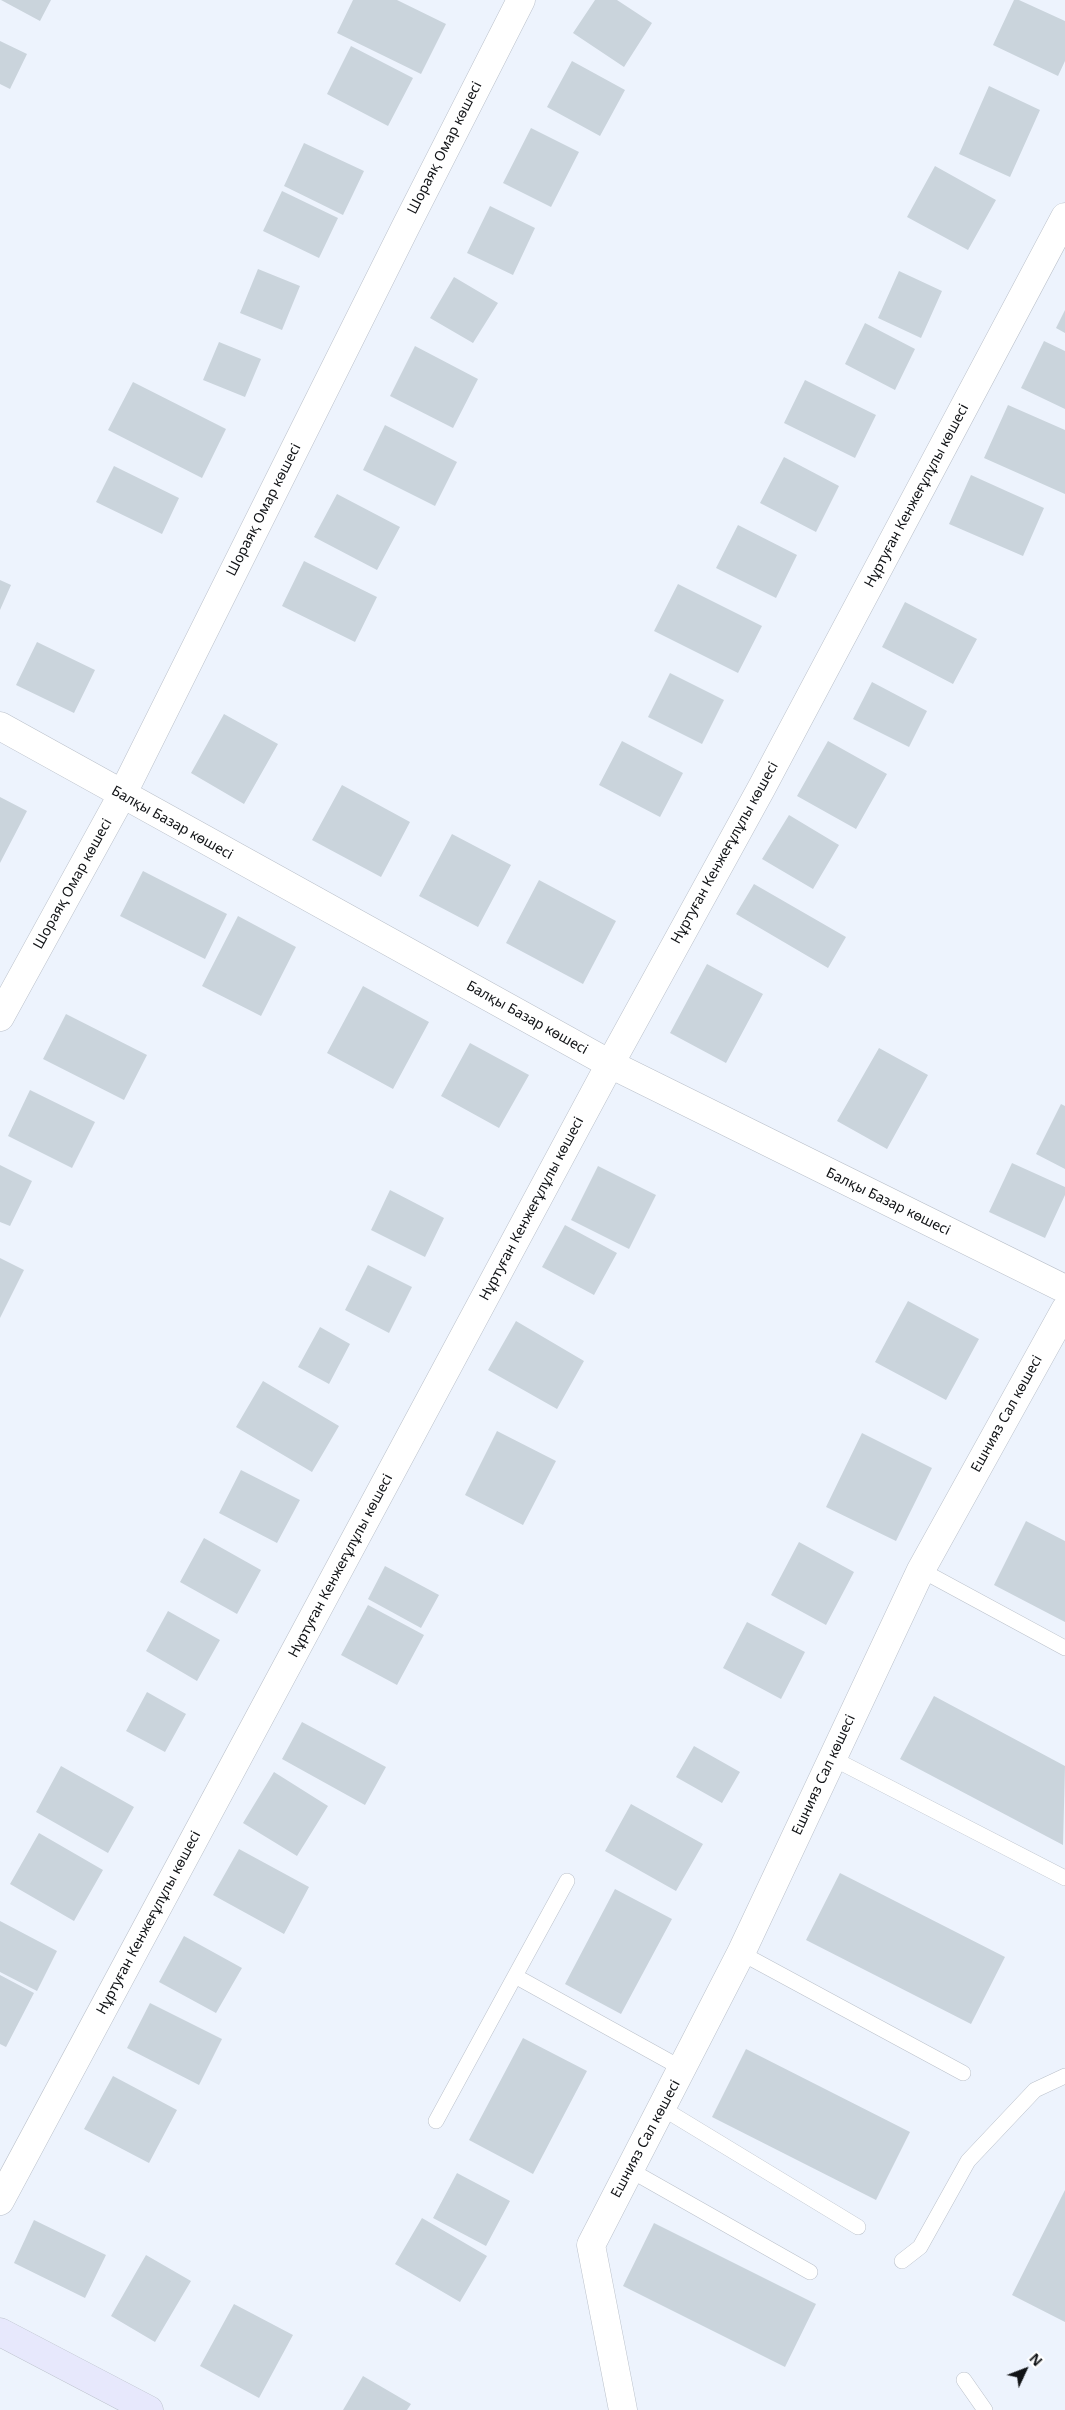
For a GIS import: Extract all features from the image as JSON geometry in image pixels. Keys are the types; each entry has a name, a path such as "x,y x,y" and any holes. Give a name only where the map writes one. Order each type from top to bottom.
{"street":[{"name":"Шораяқ Омар көшесі","path":"0,1018 122,795 401,234 521,0"},
{"name":"Нұртуған Кенжеғұлұлы көшесі","path":"0,2201 610,1064 761,789 1065,217"},
{"name":"Балқы Базар көшесі","path":"0,726 610,1064 1065,1289"},
{"name":"Ешнияз Сал көшесі","path":"623,2410 592,2245 742,1952 921,1570 1065,1310"},
{"path":"0,2332 149,2410"}],"lane":[{"path":"921,1570 1065,1648"},
{"path":"832,1758 1065,1878"},
{"path":"436,2121 567,1881"},
{"path":"742,1952 963,2073"},
{"path":"515,1976 683,2069"},
{"path":"902,2261 920,2247 968,2161 1035,2090 1065,2076"},
{"path":"662,2108 858,2227"},
{"path":"630,2170 810,2272"},
{"path":"964,2380 985,2410"}],"building":[{"path":"1,0 51,0 40,21"},
{"path":"353,0 397,0 446,24 421,74 337,33"},
{"path":"595,0 617,0 652,23 624,67 573,33"},
{"path":"1014,0 1019,0 1065,21 1065,61 1058,76 993,45"},
{"path":"0,41 27,54 10,89 0,84"},
{"path":"351,46 413,78 388,126 327,94"},
{"path":"572,61 625,90 600,136 547,107"},
{"path":"989,86 1040,110 1010,177 959,154"},
{"path":"531,128 579,152 551,207 503,183"},
{"path":"304,143 364,171 343,215 284,186"},
{"path":"935,166 996,200 968,250 907,217"},
{"path":"282,191 338,218 319,258 263,231"},
{"path":"490,206 535,228 513,275 467,253"},
{"path":"258,269 300,286 282,330 240,313"},
{"path":"899,271 942,291 921,338 878,318"},
{"path":"454,277 498,303 473,343 430,318"},
{"path":"1065,310 1065,333 1056,328"},
{"path":"865,323 915,349 895,390 845,364"},
{"path":"1044,341 1065,351 1065,409 1021,388"},
{"path":"219,342 261,359 245,397 203,380"},
{"path":"415,346 478,379 453,428 390,396"},
{"path":"805,380 876,415 855,458 784,423"},
{"path":"133,382 226,429 202,478 108,430"},
{"path":"1008,405 1065,430 1065,494 984,458"},
{"path":"385,425 457,462 435,506 363,470"},
{"path":"784,457 839,486 816,532 760,503"},
{"path":"114,466 179,498 162,534 96,502"},
{"path":"971,475 1044,508 1023,556 949,524"},
{"path":"337,494 400,527 377,570 314,537"},
{"path":"738,525 797,555 776,598 716,568"},
{"path":"304,561 377,597 355,642 282,606"},
{"path":"0,580 11,585 0,610"},
{"path":"678,584 762,626 738,673 654,631"},
{"path":"905,602 977,639 953,684 882,647"},
{"path":"37,642 95,670 74,713 16,685"},
{"path":"670,673 724,700 702,744 648,717"},
{"path":"872,682 927,711 909,747 853,719"},
{"path":"224,714 278,744 244,804 191,773"},
{"path":"622,741 683,773 660,817 599,785"},
{"path":"828,741 887,774 856,829 797,796"},
{"path":"342,785 410,822 381,877 312,840"},
{"path":"0,797 27,811 0,863"},
{"path":"789,815 839,845 813,889 762,859"},
{"path":"452,834 511,865 478,927 419,896"},
{"path":"143,871 227,914 205,959 120,916"},
{"path":"539,880 616,921 583,984 506,943"},
{"path":"754,884 846,937 828,968 736,914"},
{"path":"238,916 296,947 261,1016 202,986"},
{"path":"707,964 763,994 726,1063 670,1033"},
{"path":"363,986 429,1022 393,1089 327,1053"},
{"path":"66,1014 147,1055 124,1100 43,1059"},
{"path":"470,1043 529,1075 499,1128 441,1096"},
{"path":"879,1048 928,1075 887,1149 837,1121"},
{"path":"30,1090 95,1122 72,1168 8,1136"},
{"path":"1061,1104 1065,1106 1065,1169 1036,1154"},
{"path":"1012,1163 1065,1187 1065,1195 1045,1238 989,1212"},
{"path":"0,1165 32,1181 10,1226 0,1222"},
{"path":"598,1166 656,1195 629,1249 571,1220"},
{"path":"390,1190 444,1218 425,1257 371,1230"},
{"path":"565,1225 617,1253 594,1295 542,1267"},
{"path":"0,1258 24,1270 0,1318"},
{"path":"368,1265 412,1287 389,1333 345,1310"},
{"path":"908,1301 979,1339 946,1400 875,1362"},
{"path":"516,1321 584,1361 557,1409 488,1370"},
{"path":"320,1327 350,1344 329,1384 298,1367"},
{"path":"263,1381 339,1426 312,1472 236,1427"},
{"path":"497,1431 556,1461 523,1525 465,1495"},
{"path":"862,1433 932,1468 896,1541 826,1507"},
{"path":"241,1470 300,1500 277,1543 219,1513"},
{"path":"1026,1521 1065,1541 1065,1622 994,1585"},
{"path":"204,1538 261,1570 237,1614 180,1582"},
{"path":"799,1542 854,1572 826,1625 771,1595"},
{"path":"385,1566 439,1595 421,1628 368,1599"},
{"path":"368,1605 424,1635 397,1685 341,1655"},
{"path":"168,1611 220,1640 197,1681 146,1651"},
{"path":"747,1622 805,1652 781,1699 723,1668"},
{"path":"147,1692 186,1714 165,1752 126,1731"},
{"path":"934,1696 1065,1766 1063,1845 900,1759"},
{"path":"302,1722 386,1767 365,1805 282,1759"},
{"path":"694,1746 740,1772 722,1803 676,1777"},
{"path":"61,1766 134,1807 108,1853 36,1812"},
{"path":"274,1772 328,1806 297,1856 243,1823"},
{"path":"631,1804 703,1844 676,1891 605,1851"},
{"path":"39,1833 103,1870 74,1921 10,1884"},
{"path":"239,1849 309,1887 284,1934 213,1895"},
{"path":"840,1873 1005,1957 971,2024 806,1940"},
{"path":"615,1889 672,1919 621,2014 565,1984"},
{"path":"0,1921 57,1951 37,1991 0,1972"},
{"path":"184,1936 242,1968 216,2013 159,1982"},
{"path":"0,1975 34,1993 6,2047 0,2044"},
{"path":"150,2003 222,2039 199,2085 127,2048"},
{"path":"523,2038 587,2071 533,2174 469,2140"},
{"path":"746,2049 910,2132 876,2200 712,2117"},
{"path":"113,2076 177,2110 149,2163 84,2129"},
{"path":"457,2173 510,2201 486,2246 433,2218"},
{"path":"1065,2190 1065,2322 1012,2295"},
{"path":"422,2218 487,2256 460,2302 395,2264"},
{"path":"34,2220 106,2255 85,2298 14,2263"},
{"path":"654,2223 816,2304 785,2367 623,2286"},
{"path":"146,2255 191,2281 155,2342 111,2316"},
{"path":"234,2304 293,2335 259,2398 200,2366"},
{"path":"363,2376 411,2404 407,2410 343,2410"}]}
